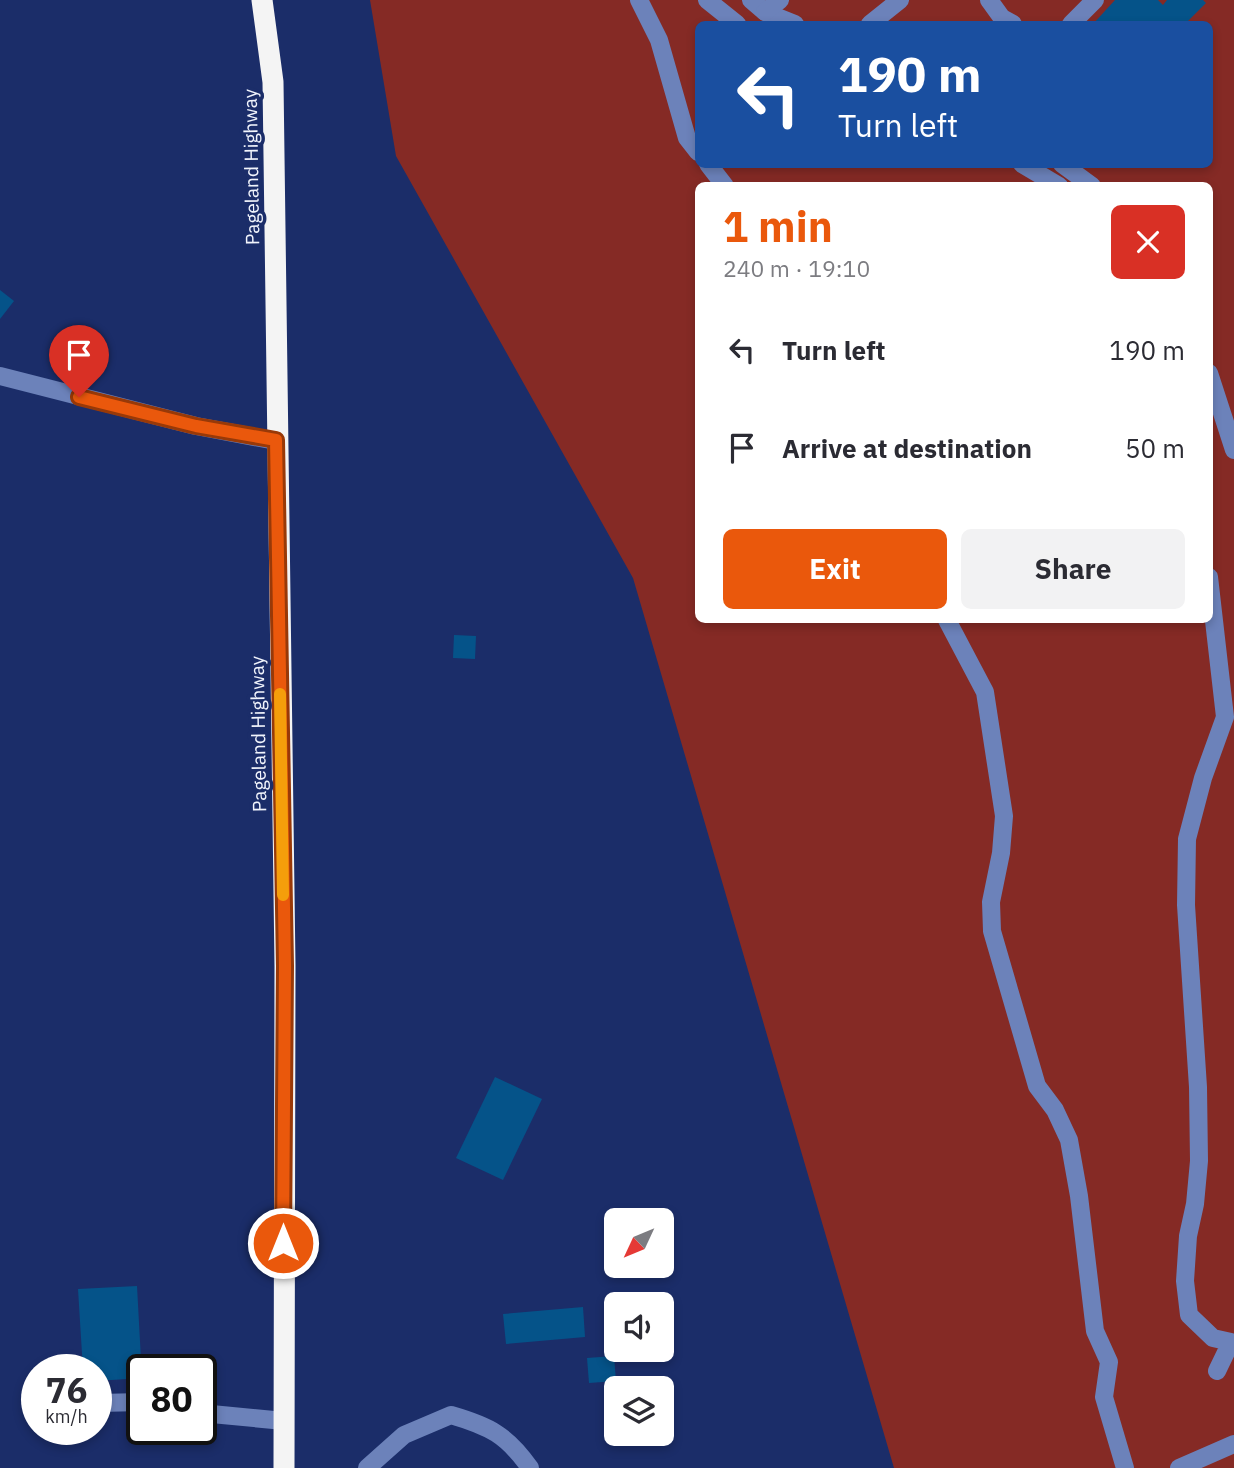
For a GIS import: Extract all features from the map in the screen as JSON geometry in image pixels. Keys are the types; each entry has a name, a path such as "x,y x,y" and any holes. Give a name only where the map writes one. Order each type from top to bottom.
{"highway":[{"name":"Pageland Highway","path":"262,0 273,82 285,966 285,1468"}],"lane":[{"path":"639,0 659,40 687,138 695,148"},
{"path":"707,0 733,21"},
{"path":"751,0 765,12 787,21"},
{"path":"765,12 780,0"},
{"path":"874,21 900,0"},
{"path":"989,0 1002,18 1008,21"},
{"path":"1074,21 1095,0"},
{"path":"711,168 722,182"},
{"path":"1029,168 1052,182"},
{"path":"1067,168 1087,182"},
{"path":"0,376 196,426 276,440"},
{"path":"1213,385 1234,450"},
{"path":"1213,612 1225,717 1203,778 1187,839 1186,905 1198,1087 1199,1161 1195,1204 1188,1236 1185,1280 1189,1315 1213,1338 1232,1342 1217,1371"},
{"path":"949,623 985,692 1004,816 1001,853 991,902 992,931 1037,1086 1055,1110 1069,1140 1079,1196 1094,1321 1109,1362 1104,1397 1125,1468"},
{"path":"217,1415 284,1421"},
{"path":"367,1468 404,1435 451,1415 494,1429 515,1447 530,1468"},
{"path":"1179,1468 1234,1444"}],"shaded area":[{"path":"370,0 1234,0 1234,1468 894,1468 633,578 396,156"}],"building":[{"path":"1115,0 1158,0 1163,5 1167,0 1203,0 1206,3 1188,21 1096,21"},
{"path":"0,290 14,301 0,319"},
{"path":"454,635 476,636 475,659 453,658"},
{"path":"495,1077 542,1099 503,1180 456,1158"},
{"path":"137,1286 141,1354 126,1354 126,1379 112,1380 112,1354 82,1354 78,1289"},
{"path":"583,1307 585,1337 506,1344 503,1314"},
{"path":"604,1357 604,1362 614,1362 616,1376 604,1376 604,1382 589,1383 587,1358"}],"slow traffic":[{"path":"280,694 283,895"}],"route":[{"path":"79,397 196,426 276,440 285,966 283,1243"}]}
